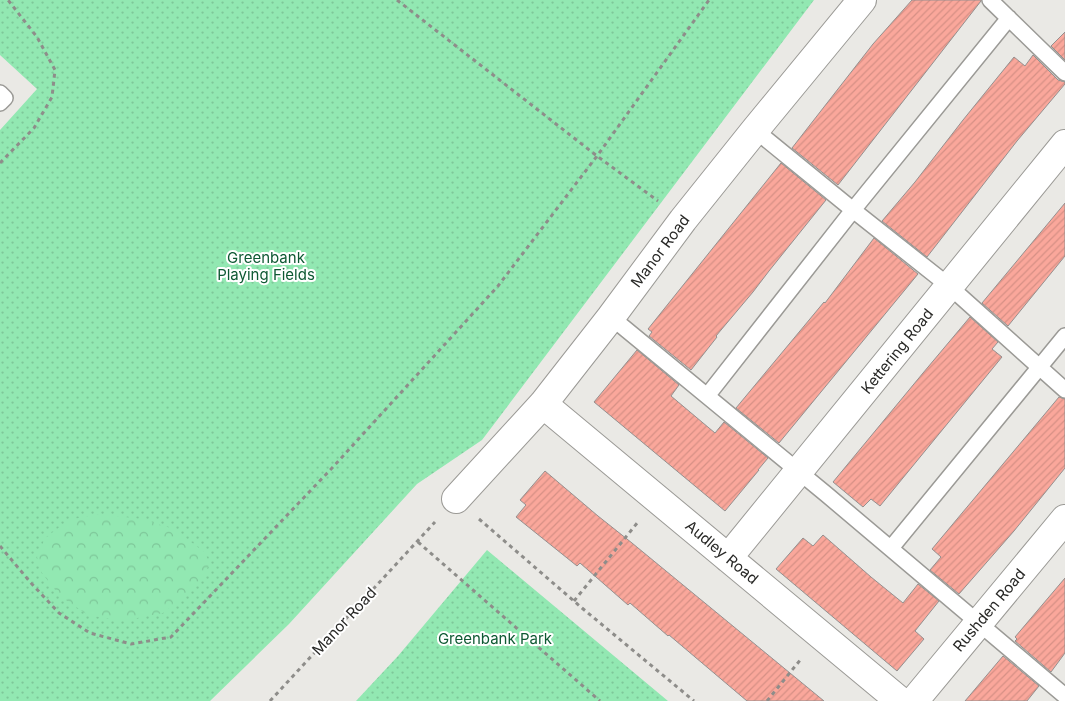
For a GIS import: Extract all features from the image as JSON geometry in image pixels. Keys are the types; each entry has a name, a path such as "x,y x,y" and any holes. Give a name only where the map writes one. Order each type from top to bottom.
{"street":[{"name":"Manor Road","path":"456,499 543,404 683,220 862,0"},
{"name":"Kettering Road","path":"728,558 1065,144"},
{"name":"Audley Road","path":"543,404 900,701"},
{"name":"Rushden Road","path":"914,701 1065,519"}],"lane":[{"path":"990,0 1065,73"},
{"path":"707,396 853,210 1009,18"},
{"path":"0,93 5,98 0,103"},
{"path":"755,130 949,286 1065,390"},
{"path":"611,317 891,548 1065,696"},
{"path":"891,548 1065,336"}],"path":[{"path":"0,163 34,128 52,97 55,70 37,37 8,0"},
{"path":"397,0 597,156 683,220"},
{"path":"0,546 59,613 90,634 131,644 171,637 333,467 498,286 597,156 709,0"},
{"path":"456,499 694,701"},
{"path":"574,601 658,499"},
{"name":"Manor Road","path":"270,701 418,542 600,701"},
{"path":"767,701 821,635"}],"green space":[{"name":"Greenbank Playing Fields","path":"0,0 814,0 482,440 417,484 289,624 210,701 0,701 0,130 37,89 0,55"},
{"path":"99,514 141,519 174,529 204,552 210,563 199,584 163,613 122,621 88,615 60,596 42,573 37,557 45,538 69,520"},
{"name":"Greenbank Park","path":"487,550 668,701 356,701 398,656"}],"building":[{"path":"912,0 981,1 838,185 792,148 873,44"},
{"path":"1065,32 1065,60 1051,46"},
{"path":"1033,55 1058,80 1065,82 1065,84 1017,141 927,257 882,221 1014,57 1025,66"},
{"path":"781,163 826,200 716,336 691,370 649,336 652,332 648,329"},
{"path":"1065,203 1065,256 1008,326 982,303"},
{"path":"874,238 918,274 779,443 736,408 825,303"},
{"path":"970,317 998,342 992,349 1002,357 880,506 871,499 863,507 833,482"},
{"path":"637,350 679,385 671,396 715,433 724,422 768,458 725,511 594,402"},
{"path":"1059,397 1065,399 1065,468 1014,531 959,594 930,570 941,557 932,549"},
{"path":"545,471 824,701 747,701 630,603 628,605 580,563 577,566 516,517 526,505 520,500"},
{"path":"823,535 903,603 918,584 939,601 915,631 924,639 897,671 776,569 803,538 813,546"},
{"path":"1065,578 1065,653 1051,672 1015,641 1017,639 1015,637"},
{"path":"1003,656 1039,686 1027,701 965,701"}]}
